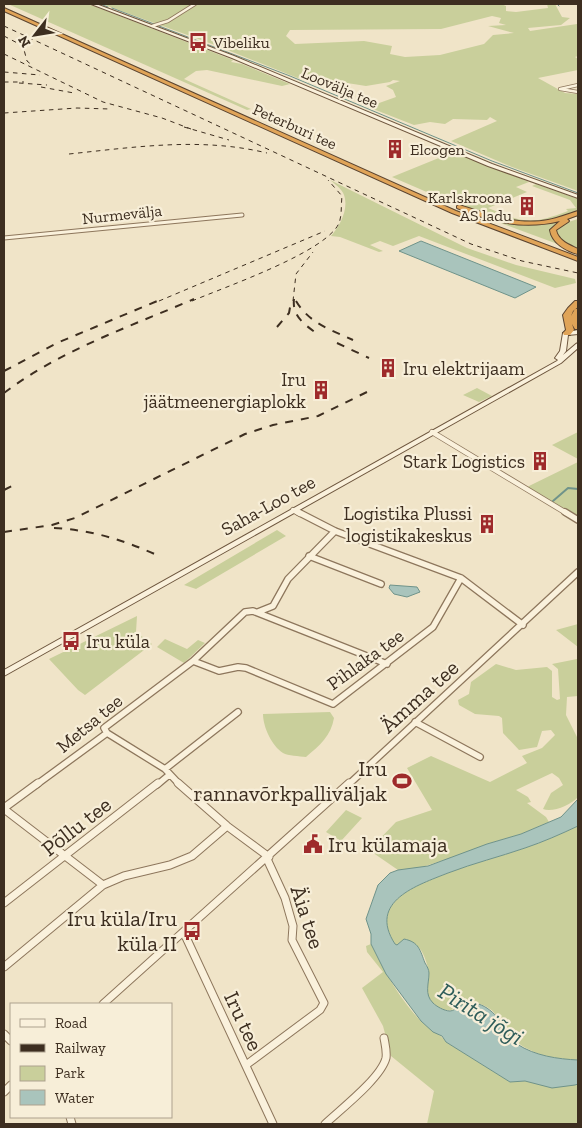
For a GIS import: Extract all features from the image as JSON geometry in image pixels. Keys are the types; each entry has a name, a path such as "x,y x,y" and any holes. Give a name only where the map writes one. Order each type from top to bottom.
{"highway":[{"name":"Peterburi tee","path":"4,8 437,200 578,253"},
{"name":"Peterburi tee","path":"4,8 446,209 541,248 578,260"},
{"path":"437,200 495,220 523,225 547,223 577,216"},
{"path":"577,216 558,225 553,233 557,241 578,253"},
{"path":"566,337 570,330 566,318 568,311 578,304"},
{"path":"578,315 573,319 578,328"}],"street":[{"name":"Loovälja tee","path":"93,4 294,81 511,173 578,197"},
{"path":"152,26 168,21 196,4"},
{"path":"578,85 560,89 578,92"},
{"name":"Nurmevälja","path":"4,238 242,215"},
{"path":"566,337 578,332"},
{"path":"566,337 578,345"},
{"name":"Saha-Loo tee","path":"550,366 562,354 566,337"},
{"name":"Saha-Loo tee","path":"4,673 559,362 578,345"},
{"path":"432,432 578,520"},
{"path":"293,510 335,530 461,578 523,625"},
{"name":"Metsa tee","path":"4,809 107,732 104,728 193,661 245,612 258,612 273,606 288,579 335,530"},
{"path":"309,556 382,584"},
{"name":"Ämma tee","path":"104,1003 268,858 523,625 578,572"},
{"name":"Pihlaka tee","path":"193,661 219,671 238,667 246,668 333,704 433,627 461,578"},
{"path":"258,612 387,664"},
{"name":"Põllu tee","path":"4,903 65,857 238,712"},
{"path":"415,722 480,757"},
{"name":"Äia tee","path":"107,732 167,772 227,826 268,858 285,898 293,926 292,940 324,1003 320,1010 246,1065"},
{"path":"4,809 103,885"},
{"path":"4,967 103,885 124,876 170,865 192,856 227,826"},
{"name":"Iru tee","path":"184,933 273,1124"},
{"path":"325,1124 383,1066 386,1056 384,1038"}],"green space":[{"path":"8,4 85,4 94,6 290,84 282,86 207,70 196,71 184,79 251,109 247,110"},
{"path":"102,4 501,4 506,6 506,11 516,12 548,8 547,4 555,4 562,17 570,18 561,25 528,28 530,31 577,24 578,56 575,57 578,59 578,70 538,78 565,93 578,94 578,191 512,167 451,141 497,121 490,117 487,120 453,119 445,124 430,122 414,125 368,107 396,97 393,90 386,86 400,81 393,80 366,86 347,83 310,83 215,45","holes":["492,16 501,18 499,23 506,25 488,26 514,33 493,35 484,44 440,55 405,57 390,54 392,46 364,41 295,44 286,36 290,30 441,29"]},
{"path":"4,7 436,202 578,257 498,228 437,203"},
{"path":"456,151 529,182 516,187 527,192 488,208 510,217 536,220 568,211 566,209 576,208 570,200 532,186 536,184 578,199 578,211 561,218 527,224 473,212 392,177"},
{"path":"330,180 467,248 516,265 575,279 576,283 555,288 419,236 393,246 380,241 370,245 383,251 379,252 340,237 331,236 343,217 345,200 342,191"},
{"path":"578,216 559,223 551,230 553,239 563,246 495,221 526,225 556,221"},
{"path":"578,219 578,251 561,242 555,232 565,223"},
{"path":"477,388 492,396 479,402 463,395"},
{"path":"578,432 578,459 552,445"},
{"path":"578,462 578,517 528,487 529,486"},
{"path":"277,530 286,536 196,589 184,585"},
{"path":"137,616 136,632 152,644 85,695 49,659"},
{"path":"578,624 578,647 556,630"},
{"path":"165,639 187,649 198,640 205,643 184,663 157,647"},
{"path":"577,659 578,696 567,697 566,715 578,739 578,797 575,800 556,809 543,809 551,793 563,785 559,778 552,773 516,790 528,797 531,802 527,803 546,817 549,822 521,834 416,869 398,870 369,850 396,822 432,810 407,768 431,756 490,782 527,763 522,756 542,748 555,735 551,730 542,731 537,747 519,750 503,733 502,718 499,716 475,714 459,705 458,700 469,694 471,682 496,664 516,670 547,667 552,671 552,697 557,700 560,699 558,669 552,664"},
{"path":"330,712 334,718 328,735 306,757 288,755 275,746 269,736 263,714"},
{"path":"346,810 362,818 341,841 326,832"},
{"path":"578,826 578,1060 542,1055 525,1048 504,1031 495,1014 485,1006 469,1003 452,1010 447,1010 433,1003 428,993 429,972 423,954 417,946 404,939 397,945 395,944 388,929 387,916 392,906 400,897 423,883 458,869 532,846"},
{"path":"371,944 400,996 422,1022 446,1042 510,1082 578,1084 578,1124 427,1124 434,1091 391,1056 383,1026 362,988 383,972 367,952 366,946"}],"water":[{"path":"421,241 536,287 515,298 399,251"},
{"path":"390,585 417,587 420,592 407,597 394,594 389,588"},
{"name":"Pirita jõgi","path":"578,799 578,826 532,846 458,869 423,883 400,897 392,906 387,916 388,929 395,944 397,945 404,939 409,940 416,944 420,950 429,972 428,989 430,1000 436,1006 450,1011 466,1004 479,1004 495,1014 503,1025 503,1030 517,1044 524,1048 547,1056 578,1060 578,1084 575,1085 552,1088 525,1081 510,1082 446,1042 442,1036 433,1032 421,1021 386,974 371,944 371,934 366,919 378,885 390,873 398,870 428,866 487,844 521,834 561,817"}],"waterway":[{"path":"100,4 108,7"},
{"path":"112,8 154,24"},
{"path":"159,26 290,76 492,161 578,193"},
{"path":"553,501 568,488 578,489"}],"railway":[{"path":"4,26 471,244 522,261 578,273"},
{"path":"4,36 23,46 27,61 33,66"},
{"path":"4,54 103,102 162,118 191,129"},
{"path":"4,72 40,75"},
{"path":"4,82 24,82"},
{"path":"19,83 47,85"},
{"path":"41,87 74,93"},
{"path":"4,113 77,108 110,109"},
{"path":"184,127 229,140"},
{"path":"69,154 144,146 193,144 218,145 267,153"},
{"path":"192,301 295,257 315,246 330,234 340,220 342,196 328,180"},
{"path":"159,301 325,231"},
{"path":"293,301 296,274 313,252"},
{"path":"4,371 57,343 162,299"},
{"path":"4,393 49,364 96,340 194,299"},
{"path":"294,299 297,315 303,323 316,333"},
{"path":"296,301 301,309 314,320 353,340"},
{"path":"277,327 289,313 291,302"},
{"path":"337,343 369,358"},
{"path":"4,532 52,525 75,518 245,434 273,425 318,416 369,391"},
{"path":"4,490 16,484"},
{"path":"54,528 82,531 108,537 159,556"}],"place":[{"name":"Vibeliku","path":"198,42"},
{"name":"Elcogen","path":"395,149"},
{"name":"Karlskroona AS ladu","path":"527,206"},
{"name":"Iru elektrijaam","path":"388,368"},
{"name":"Iru jäätmeenergiaplokk","path":"321,390"},
{"name":"Stark Logistics","path":"540,461"},
{"name":"Logistika Plussi logistikakeskus","path":"487,524"},
{"name":"Iru küla","path":"71,641"},
{"name":"Iru rannavõrkpalliväljak","path":"402,781"},
{"name":"Iru külamaja","path":"313,844"},
{"name":"Iru küla/Iru küla II","path":"192,931"}]}
